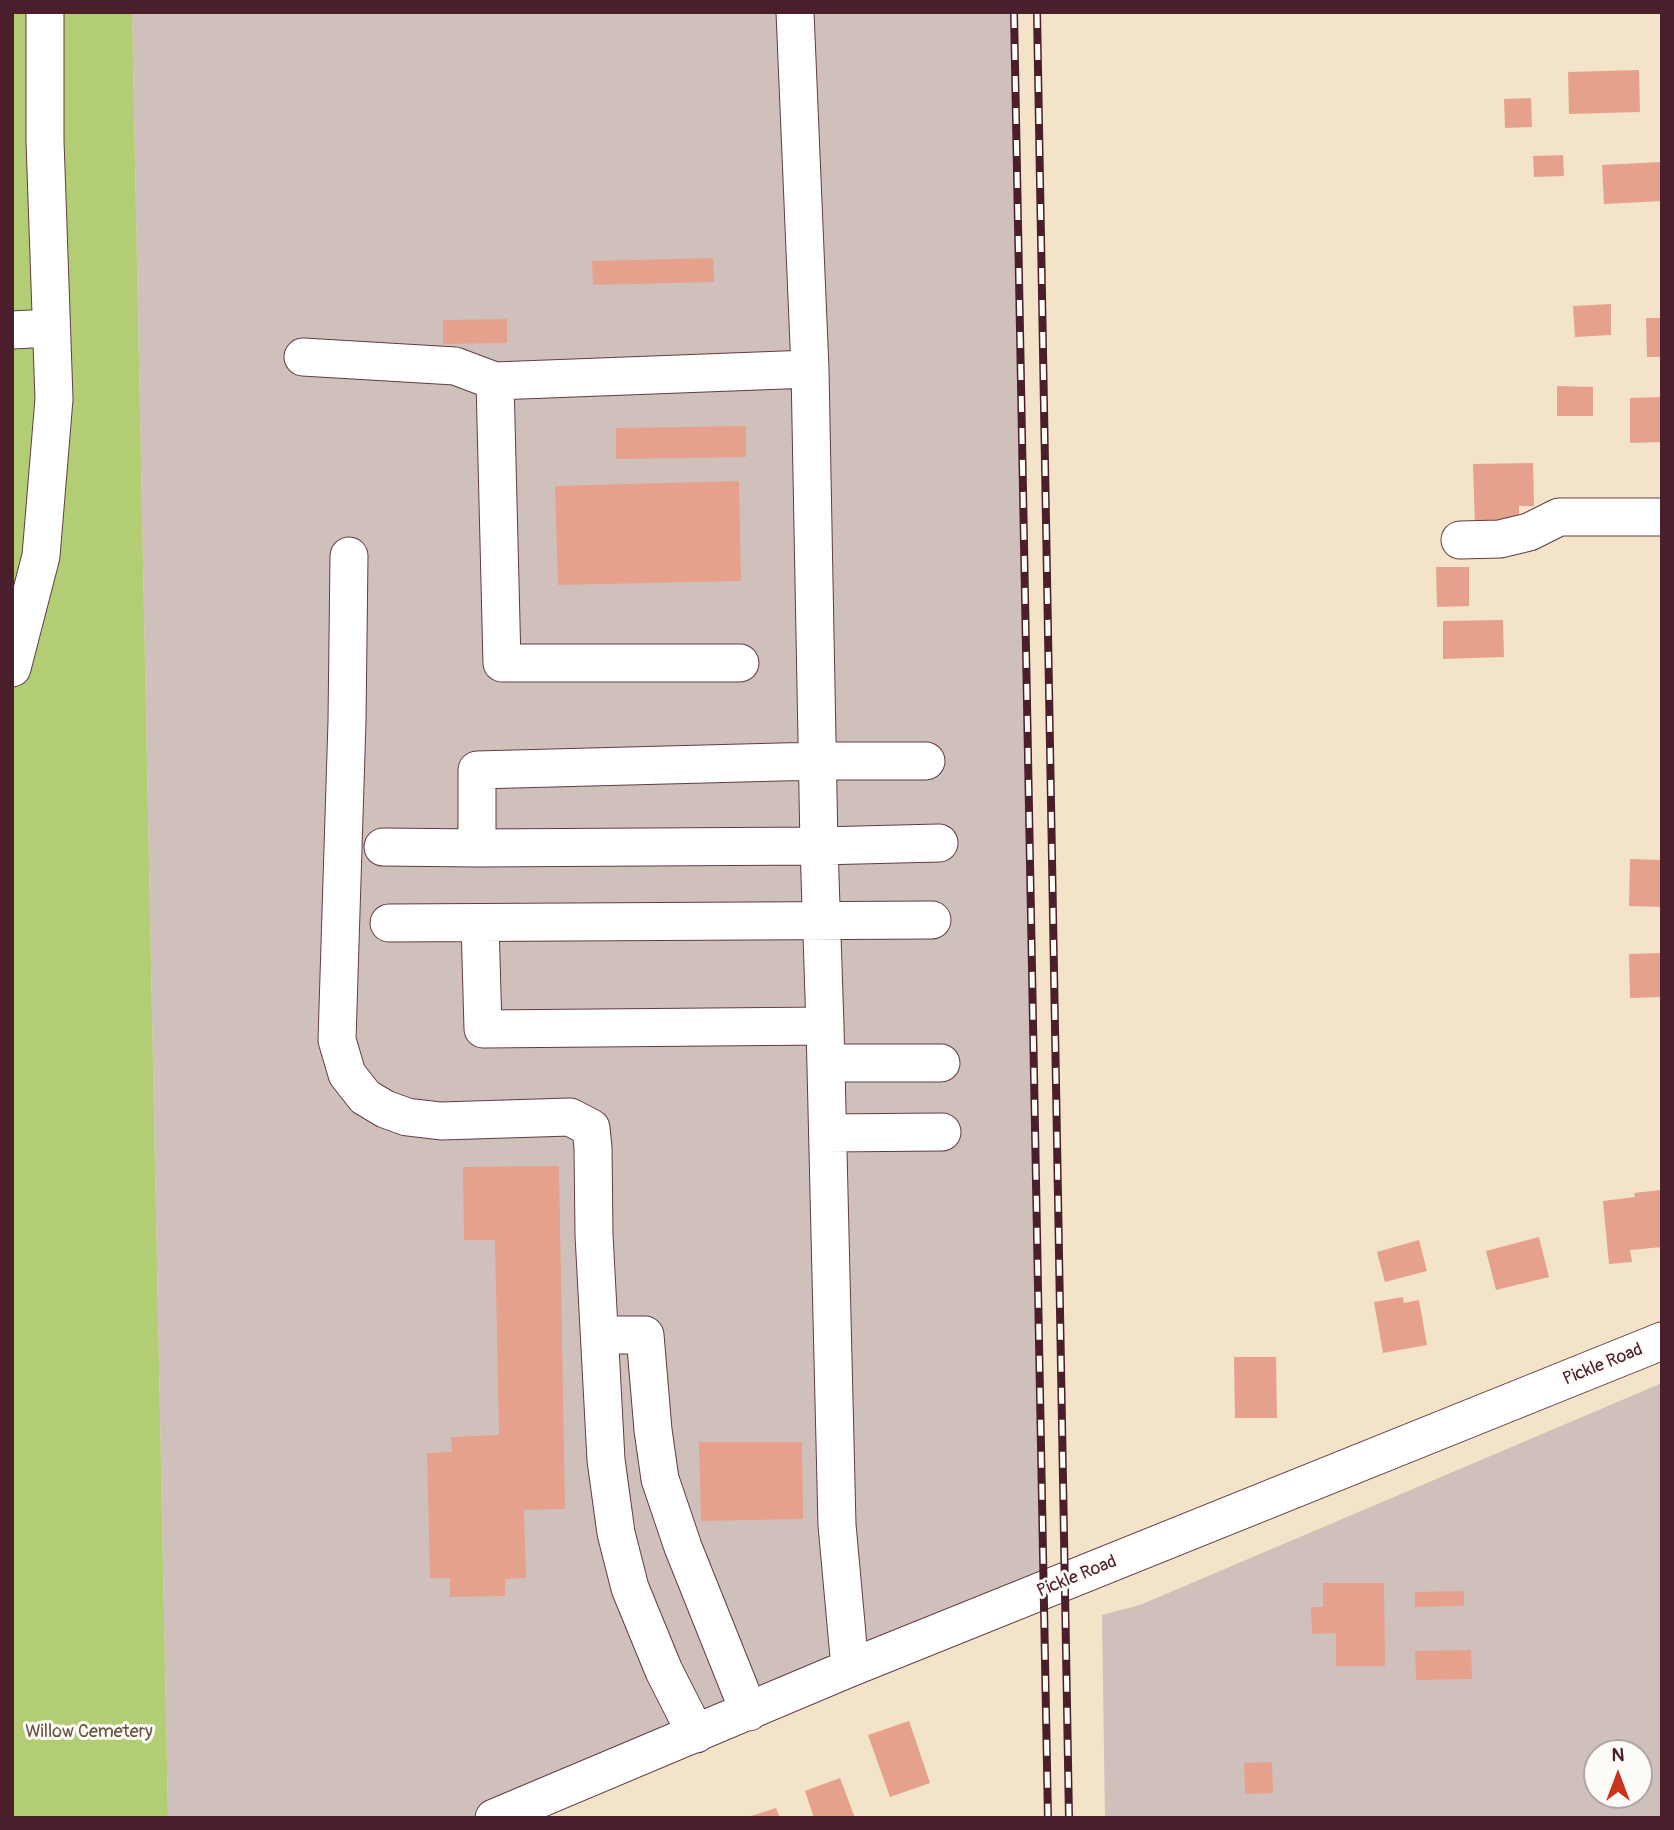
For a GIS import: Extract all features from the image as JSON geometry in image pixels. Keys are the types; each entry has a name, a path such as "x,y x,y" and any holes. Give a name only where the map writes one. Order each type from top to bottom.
{"street":[{"path":"12,668 41,556 54,399 45,141 45,12"},
{"path":"795,12 810,369 819,846 837,1525 850,1668"},
{"path":"12,330 51,328"},
{"path":"303,357 455,366 495,381 810,369"},
{"path":"495,381 502,663 740,663"},
{"path":"1460,540 1500,539 1529,532 1559,517 1662,517"},
{"path":"349,556 337,1040 348,1074 365,1097 385,1109 407,1117 441,1121 570,1117 590,1128 606,1460 616,1533 630,1588 664,1671 696,1734"},
{"path":"477,848 477,770 818,761 926,761"},
{"path":"383,847 819,846 939,843"},
{"path":"389,923 932,920"},
{"path":"480,923 483,1029 825,1026"},
{"path":"826,1063 941,1063"},
{"path":"828,1133 942,1132"},
{"path":"600,1335 645,1335 660,1479 687,1556 749,1712"},
{"name":"Pickle Road","path":"494,1818 850,1668 1662,1341"},
{"path":"610,1489 660,1479"}],"shaded area":[{"path":"132,12 1016,12 1043,1591 506,1818 168,1818"},
{"path":"1662,1383 1662,1818 1105,1818 1102,1615 1140,1605"}],"green space":[{"name":"Willow Cemetery","path":"12,12 132,12 168,1818 12,1818"}],"building":[{"path":"1639,70 1640,112 1569,114 1568,72"},
{"path":"1531,98 1532,127 1505,128 1504,99"},
{"path":"1563,155 1564,176 1534,177 1533,156"},
{"path":"1662,162 1662,201 1604,204 1602,165"},
{"path":"713,258 714,282 593,285 592,261"},
{"path":"1611,304 1611,335 1575,337 1573,306"},
{"path":"1646,318 1662,318 1662,357 1647,357"},
{"path":"507,319 507,343 443,344 443,320"},
{"path":"1557,386 1593,387 1593,416 1557,416"},
{"path":"1662,397 1662,442 1630,443 1630,398"},
{"path":"746,426 746,457 616,459 616,428"},
{"path":"1533,463 1534,506 1519,506 1519,525 1475,526 1473,464"},
{"path":"739,481 741,581 558,585 555,486"},
{"path":"1436,567 1469,567 1469,606 1437,607"},
{"path":"1503,620 1504,657 1443,659 1443,621"},
{"path":"1630,859 1662,860 1662,907 1629,906"},
{"path":"1662,953 1662,997 1630,998 1629,954"},
{"path":"559,1166 565,1509 524,1510 526,1578 505,1579 505,1596 450,1597 450,1578 430,1578 427,1453 452,1452 451,1437 499,1435 495,1240 464,1240 463,1167"},
{"path":"1661,1190 1662,1247 1630,1250 1632,1262 1609,1264 1603,1201"},
{"path":"1539,1237 1549,1277 1496,1290 1486,1251"},
{"path":"1419,1240 1427,1271 1385,1282 1377,1252"},
{"path":"1403,1297 1404,1303 1419,1300 1427,1345 1383,1353 1374,1302"},
{"path":"1234,1357 1276,1357 1277,1418 1235,1418"},
{"path":"699,1442 802,1442 803,1519 701,1521"},
{"path":"1323,1583 1384,1583 1385,1666 1336,1666 1336,1633 1312,1634 1311,1607 1323,1607"},
{"path":"1464,1591 1464,1606 1415,1607 1415,1592"},
{"path":"1471,1650 1472,1679 1416,1680 1415,1651"},
{"path":"909,1721 930,1783 890,1797 868,1735"},
{"path":"1272,1762 1273,1793 1245,1794 1244,1763"},
{"path":"840,1778 855,1818 814,1818 805,1791"},
{"path":"776,1808 780,1818 748,1818 748,1817"}],"railway":[{"path":"1014,12 1048,1818"},
{"path":"1037,12 1069,1818"}]}
